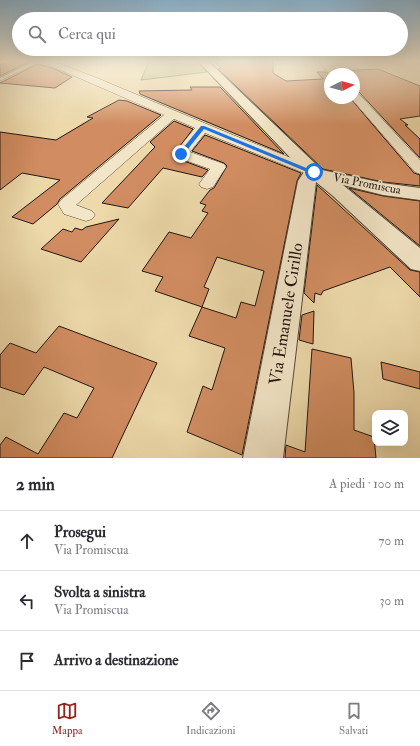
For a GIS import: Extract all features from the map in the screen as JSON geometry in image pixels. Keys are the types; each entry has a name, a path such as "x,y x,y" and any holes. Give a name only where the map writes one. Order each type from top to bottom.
{"street":[{"name":"Via Promiscua","path":"99,82 203,127 314,172 383,189 420,194"},
{"path":"224,82 314,172 340,192 420,262"},
{"path":"360,102 420,169"},
{"path":"86,215 70,210 67,204 172,114"},
{"path":"203,127 181,154 219,167 207,184"},
{"name":"Via Emanuele Cirillo","path":"263,458 308,181 314,172"}],"building":[{"path":"1,82 64,82 55,88 0,83"},
{"path":"232,82 324,82 324,104 355,104 414,173 420,175 420,186 383,182 323,169"},
{"path":"360,82 411,82 420,86 420,116 400,119 408,125 405,125 420,139 420,158 360,93"},
{"path":"190,87 220,87 284,154 140,94 139,91 192,90"},
{"path":"119,100 127,101 161,115 60,199 57,204 33,224 12,217 60,180 22,173 0,190 0,132 56,140 93,118 87,117"},
{"path":"174,121 193,129 173,155 176,158 208,170 202,177 163,168 128,208 102,203 155,147 150,142"},
{"path":"205,135 301,173 297,181 242,455 187,432 203,386 212,390 225,348 189,336 202,307 155,291 163,277 142,271 169,232 191,238 208,213 202,211 206,205 200,203 210,190 214,188 227,166 224,163 192,151","holes":["217,257 264,271 255,306 241,302 236,318 202,307 209,289 204,287"]},
{"path":"317,185 410,270 420,272 420,297 390,267 323,291 321,295 315,293 314,303 304,293"},
{"path":"349,188 383,196 420,201 420,246"},
{"path":"119,219 81,262 41,249 63,229 72,232 75,228 82,230 86,227"},
{"path":"314,311 313,344 299,340 302,315"},
{"path":"59,326 157,363 112,458 0,458 0,445 6,437 38,454 64,413 77,418 94,388 44,367 24,395 0,387 0,355 10,343 36,353"},
{"path":"312,349 351,358 354,393 354,430 372,436 372,446 375,446 376,458 285,458 286,445 305,452"},
{"path":"381,362 420,372 420,389 383,379"}],"route":[{"path":"181,154 203,127 314,172"}]}
